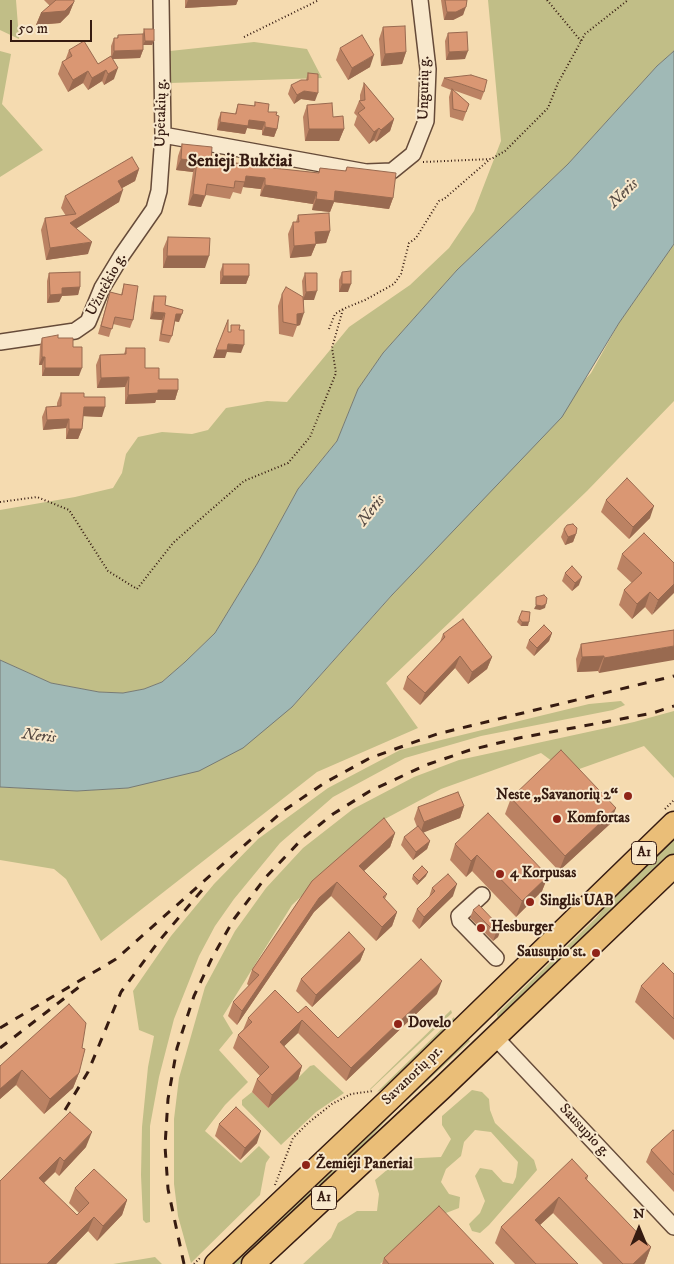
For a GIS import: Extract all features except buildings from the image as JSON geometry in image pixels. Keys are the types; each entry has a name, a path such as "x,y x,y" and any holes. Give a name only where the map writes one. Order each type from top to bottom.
{"highway":[{"name":"Savanorių pr.","path":"208,1261 475,1016 674,823"},
{"name":"Savanorių pr.","path":"253,1264 443,1087 494,1036 674,866"},
{"path":"475,1016 494,1036"}],"street":[{"name":"Upėtakių g.","path":"145,223 154,209 159,191 163,136 161,0"},
{"name":"Ungurių g.","path":"163,136 366,172 392,171 413,154 426,121 428,69 420,0"},
{"name":"Užutėkio g.","path":"0,342 75,331 88,322 102,288 122,255 145,223"},
{"path":"482,895 459,916 460,920 496,958"},
{"name":"Sausupio g.","path":"494,1036 674,1227"}],"path":[{"path":"244,38 319,0"},
{"path":"546,0 581,41"},
{"path":"328,330 335,314 394,284 401,274 409,243 416,238 439,201 444,199 491,159 505,151 548,108 558,83 584,34 628,0"},
{"path":"403,162 491,159"},
{"path":"0,502 37,497 69,510 108,571 137,589 173,543 244,482 288,463 310,437 336,373 332,348 343,309"},
{"path":"274,1186 293,1138 308,1123 332,1104 351,1094 376,1091"},
{"path":"194,1264 208,1261"}],"shaded area":[{"path":"0,0 16,0 19,39 0,30"},
{"path":"488,0 674,0 674,51 657,66 568,164 457,270 383,353 358,389 337,441 298,489 257,564 215,633 185,662 162,682 144,689 123,693 99,692 51,683 0,660 0,510 75,497 113,488 122,473 126,454 138,437 162,432 192,434 208,430 226,408 267,401 287,402 349,327 410,285 449,248 474,211 501,141"},
{"path":"254,42 307,49 322,78 170,83 170,51"},
{"path":"0,51 11,54 2,104 43,150 0,177"},
{"path":"674,244 674,401 587,491 386,683 418,728 317,772 101,941 66,879 54,869 0,860 0,787 77,791 128,788 292,707 591,373 619,323"},
{"path":"621,701 625,705 613,710 481,736 405,758 333,797 280,843 234,899 215,926 199,956 174,1019 159,1077 150,1126 150,1222 146,1223 143,1220 141,1175 142,1127 148,1067 154,1036 139,1030 133,991 171,936 214,884 258,839 328,788 400,750 589,704"},
{"path":"674,711 674,778 644,746 568,773 541,753 441,789 383,820 292,905 223,1016 233,1033 219,1050 248,1082 225,1105 205,1131 241,1163 259,1146 270,1157 266,1163 260,1195 191,1263 178,1216 174,1184 174,1119 179,1078 205,987 235,931 266,888 303,848 353,809 414,777 459,760 634,722"},
{"path":"674,834 674,854 503,1018 498,1020 497,1014 596,918 623,884"},
{"path":"451,1010 452,1013 370,1090 370,1089"},
{"path":"454,1017 455,1020 386,1087 377,1092"},
{"path":"467,1038 470,1041 393,1113 352,1157 239,1264 233,1264"},
{"path":"314,1065 344,1093 316,1112 281,1145 242,1105 242,1100 252,1092 268,1108 310,1066"},
{"path":"472,1090 482,1092 489,1099 490,1110 495,1123 534,1160 537,1170 489,1225 480,1233 472,1231 469,1224 480,1213 485,1201 475,1176 480,1168 492,1170 503,1182 513,1184 518,1162 491,1132 475,1130 464,1142 461,1156 446,1169 441,1182 449,1194 460,1197 459,1208 433,1218 380,1264 303,1264 331,1238 338,1223 357,1211 377,1211 379,1194 375,1180 400,1159 441,1157 451,1139 442,1125 442,1116"},
{"path":"155,1257 162,1264 113,1264"}],"water":[{"name":"Neris","path":"674,51 674,244 619,323 562,417 392,595 292,707 243,748 199,771 128,788 77,791 0,787 0,660 51,683 99,692 123,693 144,689 162,682 185,662 215,633 257,564 298,489 337,441 358,389 383,353 457,270 568,164 657,66"}],"railway":[{"path":"0,1028 116,959 283,811 326,782 370,758 437,734 674,676"},
{"path":"184,1264 168,1189 165,1146 168,1099 177,1048 194,996 212,958 234,919 266,877 303,838 333,814 370,791 426,765 470,750 519,738 653,713 674,706"},
{"path":"65,1110 88,1072 121,992 159,941 203,889"},
{"path":"0,1048 79,987"}],"place":[{"name":"Neste „Savanorių 2“","path":"628,796"},
{"name":"Komfortas","path":"557,819"},
{"name":"4 Korpusas","path":"500,874"},
{"name":"Singlis UAB","path":"530,902"},
{"name":"Hesburger","path":"481,928"},
{"name":"Sausupio st.","path":"596,953"},
{"name":"Dovelo","path":"398,1024"},
{"name":"Žemieji Paneriai","path":"306,1165"}],"district":[{"name":"Senieji Bukčiai","path":"240,162"}]}
